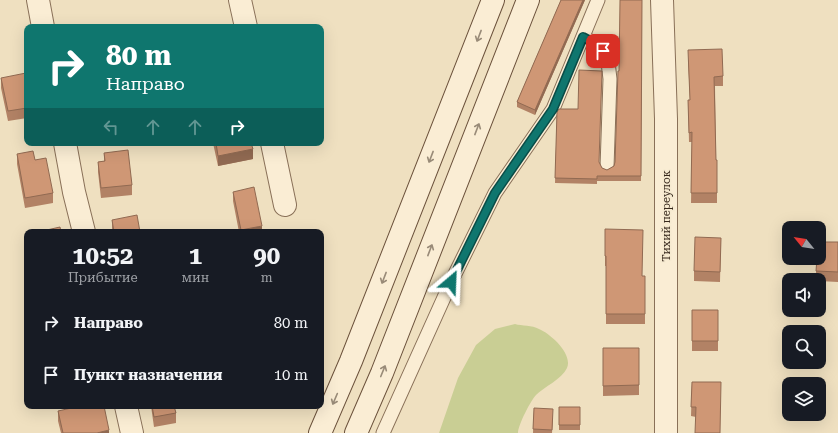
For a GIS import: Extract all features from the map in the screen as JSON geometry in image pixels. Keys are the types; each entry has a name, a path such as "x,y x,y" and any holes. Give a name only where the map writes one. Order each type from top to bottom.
{"main road":[{"path":"38,0 42,24"},
{"path":"240,0 245,24"},
{"path":"320,433 351,361 493,0"},
{"path":"356,433 382,373 528,0"},
{"name":"Тихий переулок","path":"662,0 666,119 666,433"},
{"path":"66,146 74,192 83,229"},
{"path":"273,146 285,205"},
{"path":"127,409 132,433"}],"lane":[{"path":"383,433 451,282 495,193 553,109 598,0"},
{"path":"583,37 596,44 603,51 608,62 610,79 607,167"}],"green space":[{"path":"515,324 536,328 555,340 560,345 567,357 568,363 565,372 536,395 522,419 518,433 439,433 458,378 476,345 495,329"}],"building":[{"path":"561,0 583,0 535,110 517,102"},
{"path":"620,0 642,0 641,176 597,176 597,179 555,178 557,112 559,109 578,109 579,70 602,71 599,162 602,168 607,170 614,166 619,71"},
{"path":"722,49 723,76 714,77 717,193 691,193 692,132 689,133 688,100 690,100 688,50"},
{"path":"24,73 24,108 8,111 1,78"},
{"path":"216,146 252,146 253,149 218,156"},
{"path":"128,150 132,185 101,188 98,162 105,161 104,153"},
{"path":"33,151 35,160 46,158 53,193 25,198 17,154"},
{"path":"254,187 262,226 241,229 233,192"},
{"path":"137,215 139,229 114,229 112,220"},
{"path":"605,229 643,230 642,276 645,276 645,314 606,314"},
{"path":"695,237 721,238 720,272 694,271"},
{"path":"826,242 838,242 838,272 816,271 816,265 826,265"},
{"path":"692,310 718,310 718,341 692,341"},
{"path":"603,348 639,348 639,385 603,386"},
{"path":"692,382 721,382 720,433 695,433 696,407 691,407"},
{"path":"559,407 580,407 580,425 559,425"},
{"path":"534,408 553,409 552,430 533,429"},
{"path":"67,409 105,409 109,430 97,433 63,433 58,411"},
{"path":"153,409 175,409 176,413 154,417"}],"route":[{"path":"451,282 495,193 553,109 583,37 596,44 603,51"}]}
